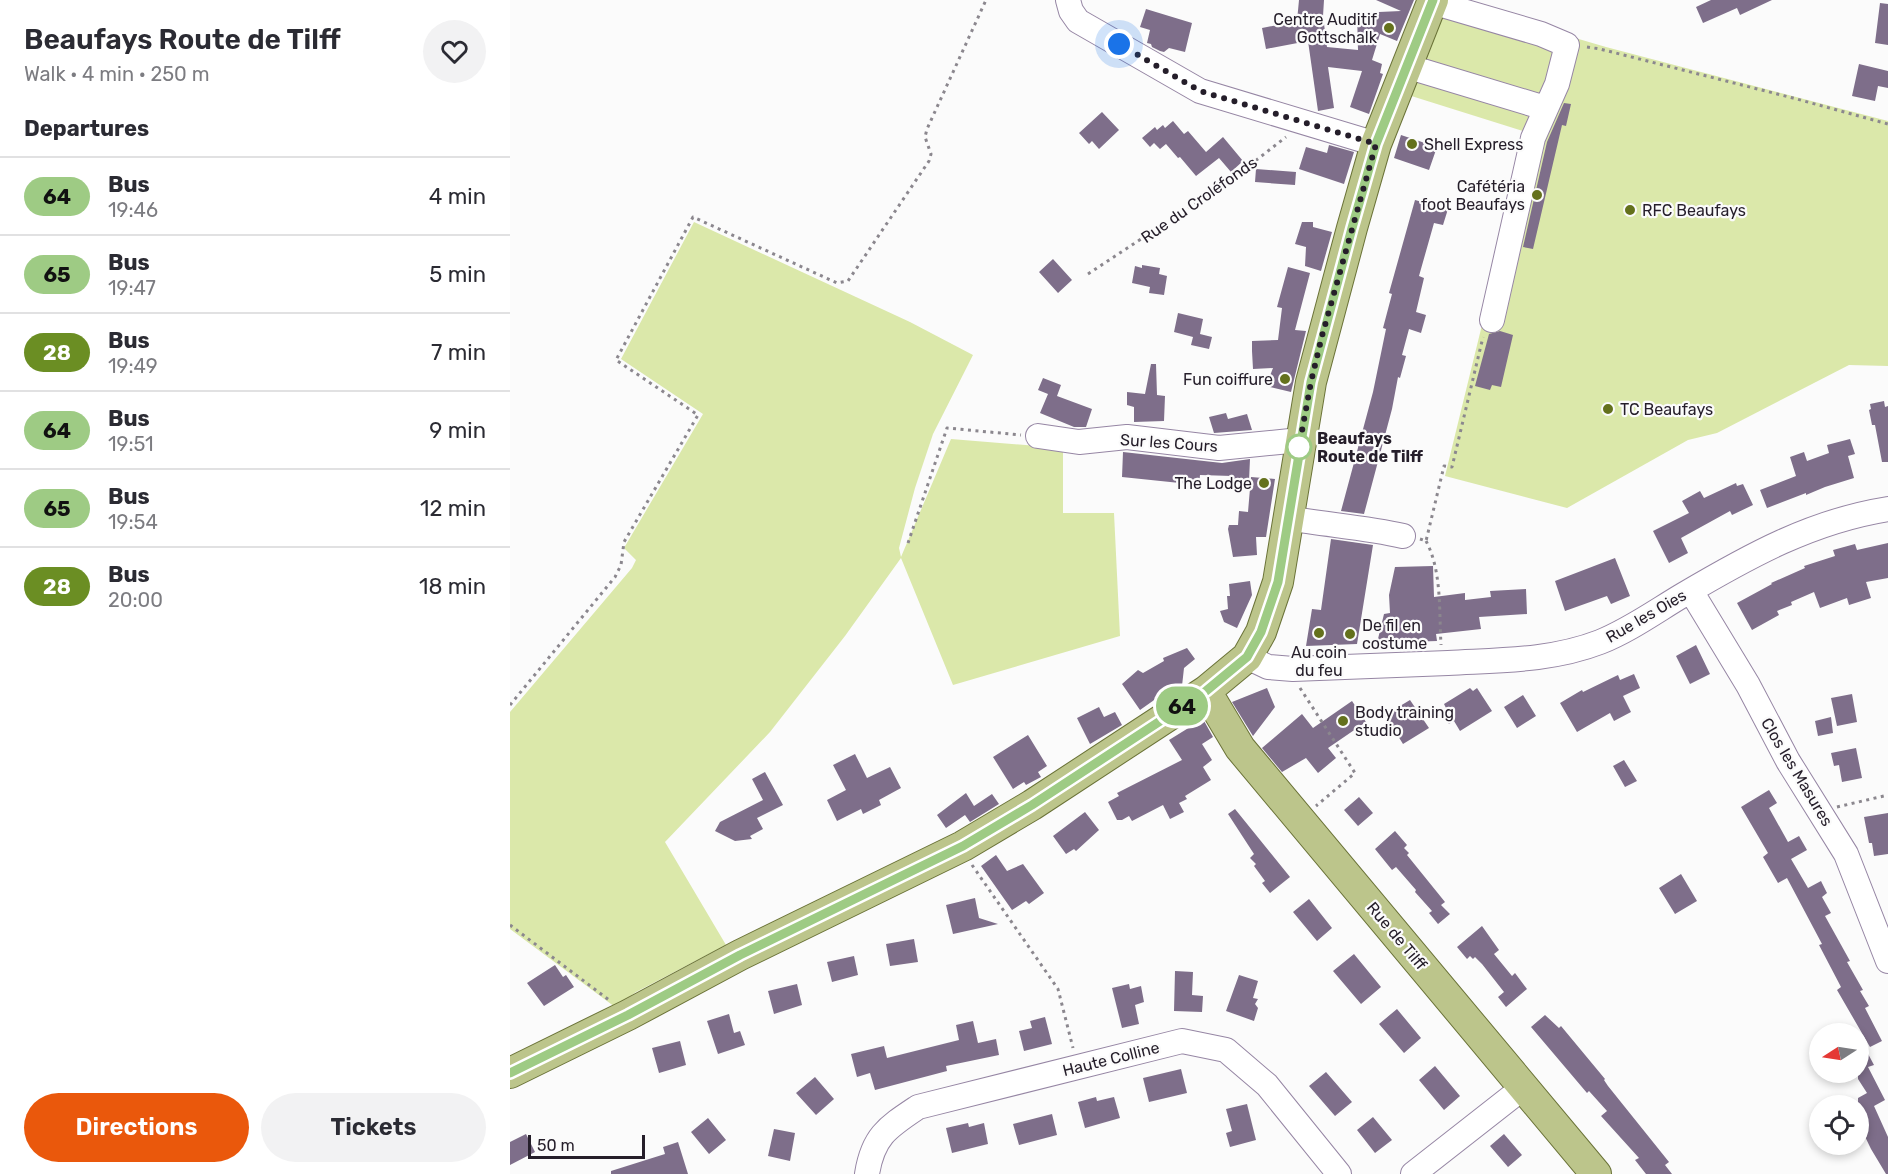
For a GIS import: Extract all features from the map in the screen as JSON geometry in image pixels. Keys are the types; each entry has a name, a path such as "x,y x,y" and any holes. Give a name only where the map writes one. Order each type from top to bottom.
{"main road":[{"path":"510,1073 628,1015 740,955 963,846 1032,805 1206,691 1247,657 1261,632 1278,582 1300,440 1322,336 1376,144 1432,1"},
{"name":"Rue de Tilff","path":"1206,691 1240,748 1596,1174"}],"street":[{"path":"1068,0 1071,11 1078,21 1200,91 1376,144"},
{"path":"1432,1 1541,34 1567,45 1557,84 1533,138 1492,320"},
{"path":"1406,66 1545,108"},
{"name":"Sur les Cours","path":"1038,436 1080,442 1127,437 1219,447 1300,440"},
{"name":"Rue les Oies","path":"1247,657 1268,667 1293,669 1536,659 1602,641 1643,621 1743,559 1786,539 1859,514 1888,509"},
{"path":"1288,518 1373,529 1403,536"},
{"name":"Clos les Masures","path":"1690,591 1748,685 1788,761 1846,854 1888,961"},
{"name":"Haute Colline","path":"867,1174 869,1159 876,1141 887,1128 918,1107 1182,1041 1226,1050 1267,1084 1339,1174"},
{"path":"1413,1174 1524,1087"}],"path":[{"path":"510,705 615,577 621,566 624,542 698,415 616,360 693,217 837,283 848,281 929,161 932,154 925,137 927,129 986,0"},
{"path":"1567,45 1600,49 1888,124"},
{"name":"Rue du Croléfonds","path":"1088,274 1232,179 1306,122"},
{"path":"1442,663 1436,567 1433,553 1426,541 1444,466 1452,466 1485,331 1492,320"},
{"path":"908,543 946,429 1038,436"},
{"path":"1403,536 1426,541"},
{"path":"1293,669 1300,688 1355,773 1300,820"},
{"path":"1820,811 1888,795"},
{"path":"963,846 979,878 1059,989 1078,1068"},
{"path":"510,925 628,1015"}],"green space":[{"path":"1446,0 1606,47 1888,121 1888,366 1849,365 1717,433 1688,440 1567,508 1445,476 1529,133 1405,94"},
{"path":"694,222 910,322 973,355 933,434 915,488 899,548 901,557 951,439 1063,448 1063,513 1114,513 1120,636 953,685 901,558 845,636 770,732 665,842 726,945 636,992 615,1007 510,929 510,712 632,568 636,560 624,548 703,414 621,359"}],"building":[{"path":"1299,0 1324,0 1323,16 1327,47 1358,50 1357,13 1401,11 1376,0 1414,0 1397,41 1380,34 1372,60 1382,64 1380,73 1383,74 1369,114 1350,107 1362,71 1328,67 1334,108 1318,111 1308,41 1266,49 1262,28 1297,21"},
{"path":"1711,0 1772,0 1740,15 1737,8 1703,23 1696,7"},
{"path":"1880,3 1888,4 1888,45 1875,43"},
{"path":"1146,9 1192,23 1185,52 1169,48 1164,52 1147,43 1150,30 1140,27"},
{"path":"1859,64 1888,71 1888,88 1878,86 1875,101 1852,96"},
{"path":"1564,103 1571,104 1566,126 1562,125 1533,249 1523,247 1547,142"},
{"path":"1102,112 1119,130 1099,149 1092,141 1089,144 1079,133"},
{"path":"1173,121 1184,134 1188,131 1206,152 1223,137 1243,161 1231,172 1219,158 1196,176 1166,144 1160,149 1154,143 1150,147 1142,138 1155,127 1157,130 1163,125 1165,128"},
{"path":"1401,135 1437,147 1429,170 1394,158"},
{"path":"1329,145 1354,152 1344,184 1299,169 1306,147 1327,153"},
{"path":"1256,169 1296,172 1295,185 1255,182"},
{"path":"1415,200 1448,209 1443,225 1434,223 1419,276 1424,278 1416,312 1426,315 1421,333 1409,329 1402,355 1406,356 1400,378 1398,377 1392,409 1364,514 1341,511 1373,392 1386,329 1383,328 1392,294 1389,293"},
{"path":"1302,222 1313,222 1313,227 1332,232 1321,271 1305,266 1306,247 1295,244"},
{"path":"1053,259 1072,280 1058,293 1039,272"},
{"path":"1142,265 1160,268 1159,274 1167,276 1164,295 1149,293 1150,287 1132,283 1135,266 1142,268"},
{"path":"1288,267 1310,273 1295,330 1306,331 1291,392 1266,386 1273,368 1253,369 1252,351 1252,341 1278,340 1282,308 1277,307"},
{"path":"1178,313 1203,319 1200,334 1212,337 1209,349 1191,345 1193,337 1174,332"},
{"path":"1500,331 1513,335 1501,387 1492,385 1490,390 1475,386 1489,334"},
{"path":"1151,364 1156,364 1157,395 1165,396 1164,421 1134,422 1134,407 1127,405 1127,392 1145,394"},
{"path":"1043,378 1061,385 1057,396 1092,409 1086,427 1074,427 1040,413 1048,394 1038,390"},
{"path":"1884,401 1885,407 1888,406 1888,462 1882,462 1875,425 1872,425 1869,410 1871,409 1870,404"},
{"path":"1226,413 1228,419 1247,414 1252,430 1214,433 1209,417"},
{"path":"1850,439 1855,454 1848,456 1854,478 1767,508 1760,490 1796,476 1790,457 1804,452 1807,461 1829,453 1827,445"},
{"path":"1123,452 1222,463 1250,459 1249,481 1231,480 1232,476 1200,475 1199,485 1122,477"},
{"path":"1251,477 1275,479 1266,537 1256,537 1257,555 1233,557 1228,529 1229,525 1238,525 1239,511 1248,512"},
{"path":"1736,483 1737,486 1743,484 1753,505 1732,515 1730,511 1681,538 1688,553 1669,563 1653,531 1689,513 1682,501 1700,491 1704,498"},
{"path":"1331,539 1373,545 1357,644 1306,646 1312,609 1321,610"},
{"path":"1888,543 1888,578 1866,582 1871,598 1849,605 1847,598 1820,608 1814,592 1791,602 1792,605 1777,611 1779,615 1752,630 1737,603 1771,583 1805,568 1804,566 1835,556 1833,550 1855,544 1857,550"},
{"path":"1615,558 1630,596 1611,604 1607,596 1565,611 1555,581"},
{"path":"1433,566 1434,597 1465,593 1465,600 1491,597 1490,591 1526,589 1527,614 1479,617 1481,629 1436,634 1437,641 1377,643 1384,614 1390,613 1389,595 1395,567"},
{"path":"1250,581 1252,595 1237,628 1224,622 1220,611 1228,609 1229,584"},
{"path":"1696,645 1710,674 1690,684 1676,656"},
{"path":"1187,648 1195,659 1184,668 1182,686 1159,701 1157,698 1140,710 1122,684 1138,670 1143,673 1164,661 1163,658"},
{"path":"1634,674 1640,688 1623,696 1631,712 1614,721 1610,713 1577,732 1560,703 1582,690 1583,692 1618,675 1620,680"},
{"path":"1267,688 1275,707 1253,736 1232,702"},
{"path":"1470,688 1473,691 1477,688 1492,711 1460,731 1454,721 1449,724 1440,712 1446,708 1444,704"},
{"path":"1852,694 1857,722 1837,726 1831,698"},
{"path":"1523,695 1536,716 1517,728 1504,707"},
{"path":"1410,700 1429,728 1403,744 1385,715"},
{"path":"1352,701 1366,722 1328,748 1336,758 1318,773 1306,758 1282,772 1262,748 1302,714 1313,728"},
{"path":"1099,707 1104,717 1115,712 1122,725 1090,744 1077,718"},
{"path":"1831,717 1833,733 1818,736 1815,721"},
{"path":"1203,719 1213,737 1202,744 1212,760 1203,767 1211,780 1185,796 1187,799 1179,803 1184,812 1170,819 1163,805 1132,821 1129,816 1117,820 1108,802 1119,796 1117,793 1182,760 1169,740"},
{"path":"1028,735 1047,766 1038,772 1041,777 1026,785 1024,782 1013,789 993,757"},
{"path":"1856,748 1862,778 1842,782 1839,765 1834,766 1831,753"},
{"path":"855,754 867,778 890,767 901,788 879,800 881,805 863,814 861,809 837,821 827,800 846,790 833,765"},
{"path":"1624,760 1637,781 1625,787 1613,766"},
{"path":"765,772 783,805 757,818 763,829 750,836 752,839 735,841 715,831 720,822 763,800 752,779"},
{"path":"1769,790 1777,803 1769,808 1788,842 1799,836 1807,850 1791,859 1808,888 1821,881 1827,893 1822,897 1831,913 1825,916 1850,961 1847,962 1869,1006 1865,1008 1882,1041 1870,1047 1869,1023 1856,1023 1837,990 1841,987 1819,945 1822,944 1787,878 1778,883 1763,857 1768,853 1741,807"},
{"path":"966,793 974,806 992,794 999,804 970,822 965,815 946,828 937,815"},
{"path":"1359,797 1373,813 1358,826 1344,810"},
{"path":"1235,809 1290,877 1270,893 1262,883 1265,881 1254,866 1256,864 1250,858 1254,854 1228,814"},
{"path":"1085,812 1099,830 1076,851 1074,849 1066,854 1053,836"},
{"path":"1888,813 1888,854 1874,856 1864,817"},
{"path":"1395,831 1407,845 1404,848 1409,853 1407,855 1445,902 1441,905 1450,914 1438,924 1429,913 1432,911 1415,892 1416,890 1396,867 1392,870 1375,849"},
{"path":"996,855 1007,871 1023,864 1044,893 1029,904 1026,901 1012,910 981,866"},
{"path":"1681,874 1697,901 1675,914 1659,888"},
{"path":"975,898 979,918 998,924 953,934 946,905"},
{"path":"1309,899 1332,928 1317,941 1293,912"},
{"path":"1482,926 1499,950 1494,954 1512,976 1515,973 1527,989 1506,1007 1498,997 1504,992 1482,964 1475,957 1473,959 1470,956 1467,959 1457,947"},
{"path":"914,939 918,962 890,966 886,944"},
{"path":"1354,954 1381,987 1361,1004 1333,971"},
{"path":"854,956 858,975 832,982 827,962"},
{"path":"555,965 574,987 544,1006 527,983"},
{"path":"1175,971 1193,972 1192,995 1203,996 1202,1012 1174,1011"},
{"path":"1239,975 1258,981 1253,998 1258,999 1255,1004 1258,1008 1254,1021 1226,1011"},
{"path":"797,984 802,1005 774,1014 768,991"},
{"path":"1129,984 1130,989 1141,986 1144,1002 1135,1005 1139,1024 1122,1028 1112,988"},
{"path":"1397,1009 1421,1038 1404,1053 1379,1024"},
{"path":"729,1014 734,1033 740,1031 745,1045 718,1054 707,1021"},
{"path":"1545,1015 1559,1028 1561,1026 1605,1079 1608,1086 1669,1162 1665,1165 1672,1174 1646,1174 1635,1160 1639,1158 1601,1116 1607,1111 1589,1091 1587,1093 1531,1027"},
{"path":"1045,1017 1052,1044 1024,1051 1019,1031 1032,1028 1030,1021"},
{"path":"973,1021 978,1043 996,1039 999,1055 946,1066 947,1071 875,1090 870,1073 857,1077 851,1054 884,1046 887,1058 959,1040 956,1025"},
{"path":"680,1041 686,1065 659,1073 652,1048"},
{"path":"1869,1056 1874,1065 1869,1067"},
{"path":"1435,1066 1460,1096 1444,1110 1419,1080"},
{"path":"1181,1069 1187,1093 1149,1102 1143,1078"},
{"path":"1869,1069 1885,1100 1874,1106 1888,1137 1888,1174 1869,1145 1869,1095 1863,1095 1867,1093 1861,1083 1869,1083"},
{"path":"1326,1072 1352,1102 1335,1116 1309,1086"},
{"path":"815,1077 834,1099 816,1115 796,1093"},
{"path":"1096,1097 1097,1101 1114,1097 1120,1118 1085,1128 1078,1102"},
{"path":"1247,1104 1256,1140 1230,1147 1226,1133 1232,1131 1226,1109"},
{"path":"1052,1114 1057,1135 1019,1145 1013,1124"},
{"path":"1373,1117 1392,1140 1375,1153 1357,1130"},
{"path":"708,1118 726,1140 709,1154 691,1132"},
{"path":"968,1123 969,1127 984,1123 988,1144 952,1153 946,1128"},
{"path":"774,1129 795,1133 790,1161 768,1156"},
{"path":"526,1134 535,1152 510,1165 510,1142"},
{"path":"1504,1134 1522,1155 1508,1167 1490,1146"},
{"path":"678,1142 688,1174 611,1174 611,1171 665,1154 663,1147"}],"bus line":[{"name":"64","path":"510,1073 628,1015 740,955 963,846 1032,805 1206,691 1247,657 1261,632 1278,582 1311,382 1352,228 1376,144 1433,0"}],"place":[{"name":"Centre Auditif Gottschalk","path":"1389,28"},
{"name":"Shell Express","path":"1412,144"},
{"name":"Cafétéria foot Beaufays","path":"1537,195"},
{"name":"RFC Beaufays","path":"1630,210"},
{"name":"Fun coiffure","path":"1285,379"},
{"name":"TC Beaufays","path":"1608,409"},
{"name":"Beaufays Route de Tilff","path":"1299,447"},
{"name":"The Lodge","path":"1264,483"},
{"name":"Au coin du feu","path":"1319,633"},
{"name":"De fil en costume","path":"1350,634"},
{"name":"Body training studio","path":"1343,721"}],"route":[{"path":"1119,44 1200,91 1376,144 1322,336 1299,447"}]}
